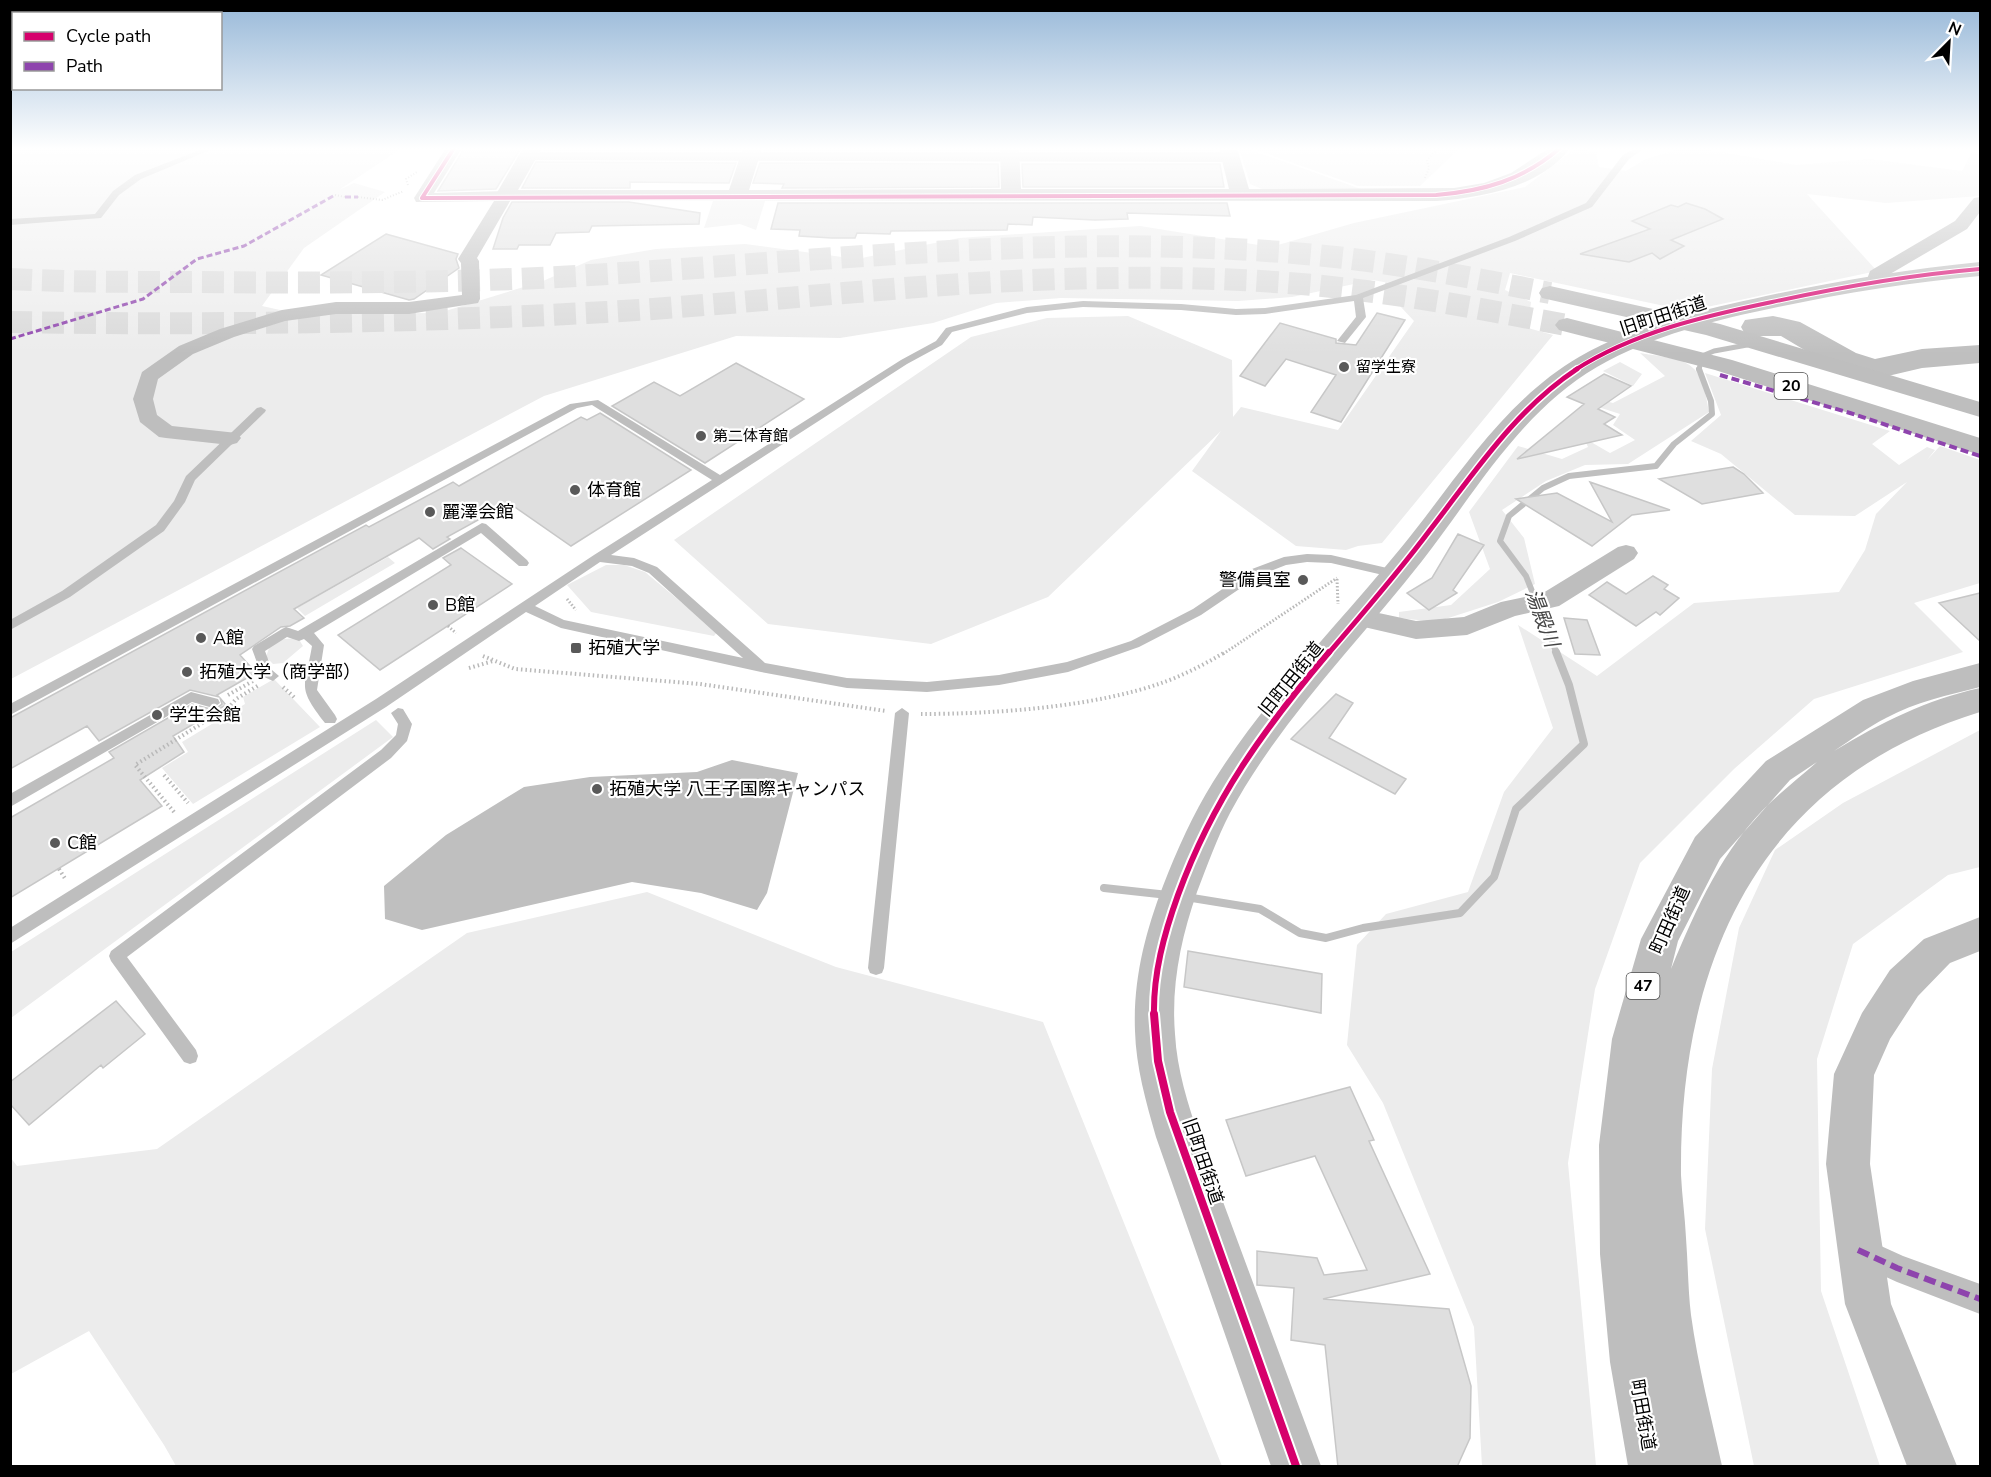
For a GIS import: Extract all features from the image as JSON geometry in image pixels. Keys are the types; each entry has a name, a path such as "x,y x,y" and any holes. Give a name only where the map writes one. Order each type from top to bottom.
{"main road":[{"name":"旧町田街道","path":"1296,1467 1162,1087 1155,1039 1154,997 1157,964 1166,930 1182,886 1208,824 1239,770 1349,612 1396,574 1514,424 1554,386 1577,369 1621,345 1658,330 1725,312 1875,282 1980,269"},
{"name":"20","path":"1551,293 1712,329 1980,410"},
{"name":"20","path":"1567,325 1599,332 1855,406 1980,447"},
{"name":"町田街道","path":"1653,1467 1629,1327 1621,1250 1618,1174 1628,1054 1640,997 1669,915 1694,867 1720,831 1746,800 1791,761 1841,726 1875,709 1914,693 1980,675"},
{"name":"町田街道","path":"1698,1467 1668,1317 1659,1167 1663,1100 1670,1043 1683,990 1700,941 1717,902 1738,865 1792,802 1824,776 1890,733 1980,700"},
{"path":"1932,1467 1868,1304 1858,1250 1848,1164 1854,1074 1876,1026 1904,983 1937,951 1980,934"}],"street":[{"path":"230,438 166,432 147,418 143,399 149,376 186,350 227,333 282,316 336,308 409,308 471,299 470,261 467,258 492,217"},
{"path":"1875,282 1876,275 1962,225 1968,217"},
{"path":"1349,612 1416,630 1467,626 1510,608 1550,600 1626,553"},
{"path":"1858,1250 1897,1268 1980,1299"}],"lane":[{"path":"10,222 84,217"},
{"path":"10,938 904,362 939,343 949,330 972,322 1027,310 1083,304 1265,311 1358,297 1512,239 1562,217"},
{"path":"1342,341 1361,317 1358,297"},
{"path":"10,710 574,406 594,402 721,480"},
{"path":"10,626 66,594 160,528 179,502 190,478 261,410"},
{"path":"270,675 258,649 286,633 299,636 482,527 523,563"},
{"path":"598,558 634,562 653,570 761,667"},
{"path":"526,607 561,624 761,667 848,683 927,687 999,680 1068,667 1135,644 1197,612 1256,572 1284,561 1307,558 1331,559 1396,574"},
{"path":"306,632 318,645 317,662 309,679 312,697 330,719"},
{"path":"10,801 191,697 216,710"},
{"path":"190,1056 117,956 386,754 402,737 405,724 398,713"},
{"path":"876,968 902,713"}],"path":[{"path":"483,656 515,669 700,684 902,713 1013,712 1059,706 1136,691 1185,674 1222,654 1337,578 1349,612"},
{"path":"462,672 471,666 494,661"},
{"path":"216,710 237,699 270,675"},
{"path":"187,826 135,765 270,675"},
{"path":"270,675 322,724 330,719"},
{"path":"165,775 201,817"}],"shaded area":[{"path":"11,217 349,217 304,248 262,306 298,314 439,313 543,281 591,260 656,249 745,244 857,259 959,238 1140,226 1271,247 1383,217 1828,217 1877,271 1688,311 1510,273 1505,290 1531,302 1528,328 1553,335 1382,543 1346,550 1296,546 1192,471 1221,431 1048,597 931,644 768,624 674,540 971,337 1047,318 1128,316 1232,360 1233,417 1241,407 1338,430 1414,321 1400,306 1405,286 1373,280 1292,297 1238,301 1061,298 996,303 933,323 840,338 736,336 544,396 11,679"},
{"path":"708,217 760,217 756,230 740,224 704,228"},
{"path":"1640,353 1670,358 1690,365 1702,381 1709,412 1628,464 1585,465 1546,481 1502,510 1524,538 1535,584 1498,602 1436,622 1399,618 1399,612 1451,605 1490,569 1469,512 1518,446 1562,459 1588,447 1584,438 1610,453 1635,440 1613,425 1620,414 1589,404 1594,398 1613,403 1665,376"},
{"path":"1620,362 1642,374 1633,386 1603,371"},
{"path":"1705,373 1890,431 1872,444 1899,465 1927,447 1935,450 1927,460 1940,446 1980,460 1980,583 1914,603 1963,652 1814,699 1734,769 1640,863 1595,989 1568,1163 1596,1466 1482,1466 1474,1327 1383,1103 1347,1045 1357,945 1386,914 1468,892 1504,792 1553,728 1518,625 1597,676 1694,603 1839,592 1865,550 1876,514 1907,482 1855,516 1795,515 1721,454 1691,441 1721,415"},
{"path":"388,557 395,563 305,616 297,608"},
{"path":"606,565 624,565 645,572 717,632 714,636 591,612 567,585"},
{"path":"298,638 303,646 283,663 273,664 266,657 270,645 284,639"},
{"path":"274,679 320,727 193,804 162,768 188,752 182,742 245,704 243,697"},
{"path":"376,720 393,737 11,1018 11,952"},
{"path":"1980,730 1980,867 1948,875 1853,944 1817,1059 1821,1291 1880,1466 1754,1466 1705,1229 1712,1069 1739,928 1775,850 1843,803"},
{"path":"732,760 798,773 767,893 757,910 701,893 632,882 422,930 385,919 384,886 446,835 524,787 590,777 697,772"},
{"path":"647,892 836,967 1043,1022 1222,1466 176,1466 89,1331 11,1374 11,1158 17,1166 157,1149 467,933"}],"building":[{"path":"700,217 699,224 592,226 589,232 556,233 550,245 519,245 517,249 493,249 503,218"},
{"path":"774,217 1128,217 1128,219 1033,217 1032,225 1008,224 1007,230 891,231 890,234 857,233 855,238 799,236 800,230 771,229"},
{"path":"1642,217 1719,217 1723,219 1671,240 1684,246 1660,259 1652,253 1629,262 1580,254 1650,229 1632,221"},
{"path":"386,234 458,254 456,259 459,268 414,299 409,300 321,275"},
{"name":"留学生寮","path":"1377,313 1405,320 1341,422 1311,412 1336,375 1286,359 1265,386 1240,376 1280,323 1336,339 1336,343 1356,345"},
{"name":"第二体育館","path":"736,363 804,399 705,463 612,406 654,382 680,396"},
{"path":"1604,374 1631,386 1598,409 1615,417 1604,424 1622,435 1517,459 1584,404 1567,397"},
{"path":"600,413 691,470 571,546 509,503 447,537 450,539 433,549 419,538 294,609 304,618 290,626 281,627 240,655 256,673 217,695 219,697 190,690 99,741 87,726 10,769 10,718 366,525 369,527 453,482 459,486 581,417 587,420"},
{"path":"1733,467 1744,474 1763,493 1702,504 1659,479"},
{"path":"1590,482 1670,510 1632,515 1592,546 1516,499 1557,493 1612,522"},
{"path":"1458,534 1484,545 1453,590 1457,593 1429,610 1407,593 1432,578"},
{"name":"B館","path":"461,548 512,584 380,670 338,635 451,565 443,558"},
{"path":"1653,576 1668,585 1664,589 1679,598 1660,615 1656,612 1636,626 1589,595 1607,582 1626,594"},
{"path":"1980,593 1980,641 1939,603"},
{"path":"1564,618 1587,620 1600,655 1575,654"},
{"path":"1336,694 1353,703 1329,738 1406,779 1395,794 1291,739"},
{"name":"C館","path":"220,698 226,705 173,736 184,752 140,780 162,806 10,898 10,818 114,758 109,752 192,704 214,710 222,704"},
{"path":"1188,951 1322,974 1321,1013 1184,987"},
{"path":"116,1001 145,1034 103,1068 101,1065 29,1125 10,1104 10,1082"},
{"path":"1350,1087 1374,1140 1369,1141 1430,1274 1323,1299 1449,1309 1471,1386 1470,1438 1457,1467 1338,1467 1325,1345 1291,1340 1294,1288 1257,1285 1257,1251 1317,1258 1324,1275 1367,1270 1315,1156 1246,1176 1226,1120"}],"waterway":[{"name":"湯殿川","path":"1756,327 1773,325 1789,328 1803,334 1844,360 1875,369 1922,359 1980,354"},
{"name":"湯殿川","path":"1699,369 1702,356 1714,351 1747,345 1756,327"},
{"name":"湯殿川","path":"1557,654 1526,576 1500,541 1509,516 1543,488 1569,476 1656,466 1674,444 1712,414 1711,401 1699,369"},
{"name":"湯殿川","path":"1186,897 1260,909 1300,933 1326,938 1363,928 1460,913 1494,877 1516,809 1584,744 1569,685 1556,652"},
{"name":"湯殿川","path":"1104,888 1168,895"}],"tunnel":[{"path":"10,279 103,282 495,280 921,252 1113,246 1209,248 1336,257 1428,270 1550,293"},
{"path":"10,322 234,323 457,319 670,308 988,282 1146,278 1241,280 1335,287 1466,306 1567,325"}],"marked path":[{"path":"10,339 143,299 197,259 244,246 296,217"},
{"path":"1720,375 1850,413 1980,456"},
{"path":"1858,1250 1897,1268 1980,1299"}],"cycle path":[{"path":"1296,1466 1178,1137 1163,1087 1155,1035 1154,1008 1160,954 1181,887 1197,846 1224,793 1266,730 1412,554 1491,449 1536,401 1561,380 1588,362 1634,340 1706,317 1855,285 1980,269"}],"place":[{"name":"留学生寮","path":"1344,367"},
{"name":"第二体育館","path":"701,436"},
{"name":"体育館","path":"575,490"},
{"name":"麗澤会館","path":"430,512"},
{"name":"警備員室","path":"1303,580"},
{"name":"B館","path":"433,605"},
{"name":"A館","path":"201,638"},
{"name":"拓殖大学","path":"576,648"},
{"name":"拓殖大学（商学部）","path":"187,672"},
{"name":"学生会館","path":"157,715"},
{"name":"拓殖大学 八王子国際キャンパス","path":"597,789"},
{"name":"C館","path":"55,843"}]}
